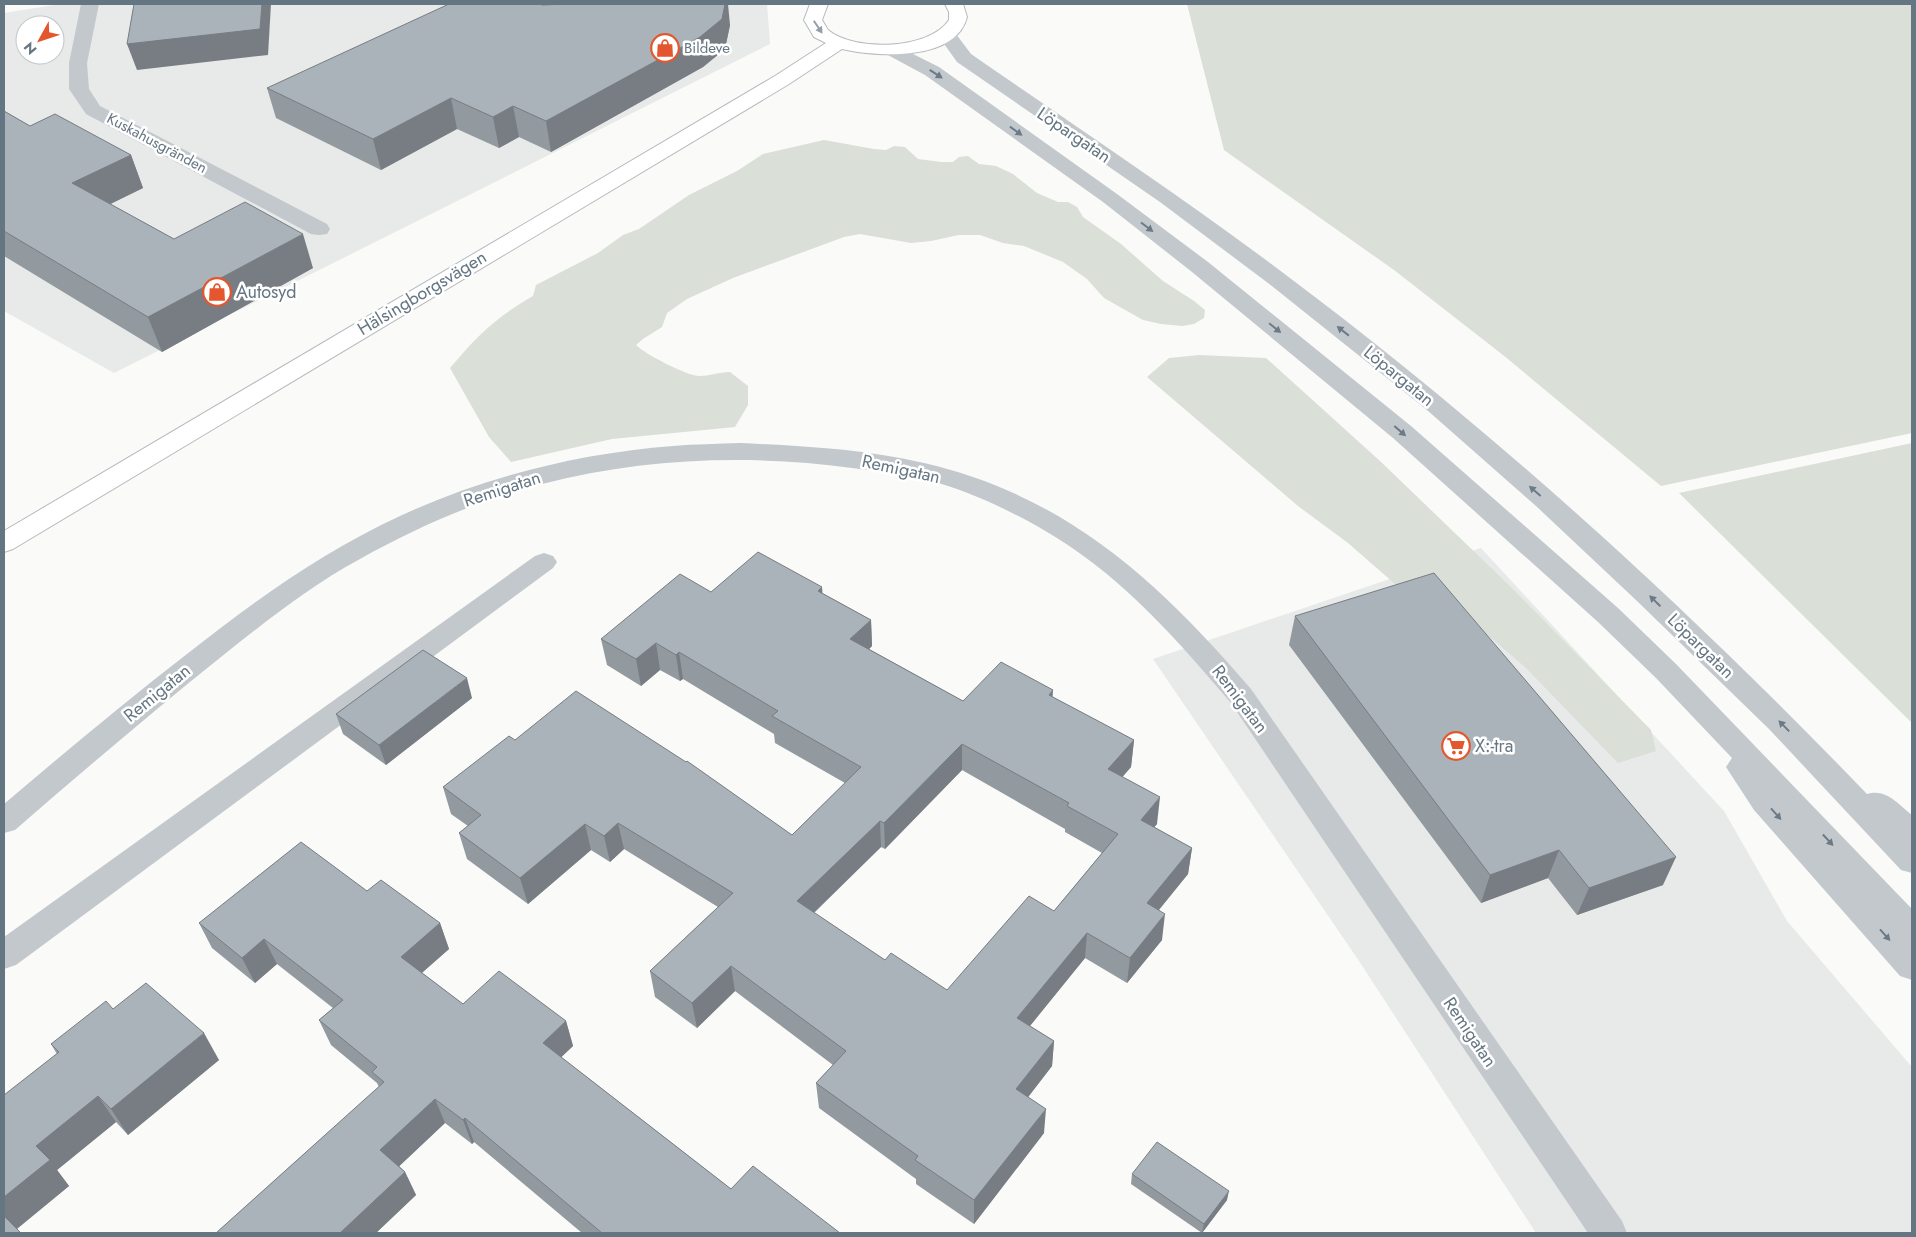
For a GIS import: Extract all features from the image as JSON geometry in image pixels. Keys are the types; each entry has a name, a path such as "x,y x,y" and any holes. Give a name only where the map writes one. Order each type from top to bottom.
{"main road":[{"path":"819,4 813,12 815,26 820,32 838,43 870,50 893,50 924,45 946,34 952,29 958,18 958,12 954,4"},
{"name":"Hälsingborgsvägen","path":"4,543 782,80 838,43"}],"street":[{"name":"Kuskahusgränden","path":"90,4 78,63 79,89 93,110 319,229"},
{"name":"Löpargatan","path":"946,34 964,58 1167,198 1260,267 1436,405 1545,500 1647,594 1818,762 1912,861"},
{"name":"Löpargatan","path":"893,50 932,71 1102,193 1200,267 1402,432 1518,538 1608,615 1698,703 1912,930"},
{"name":"Remigatan","path":"4,821 154,694 269,604 350,553 414,519 432,512 503,486 559,471 662,453 749,450 831,455 933,473 991,494 1041,517 1094,551 1142,588 1193,639 1241,696 1608,1233"},
{"path":"4,955 544,562"},
{"name":"Löpargatan","path":"1698,703 1765,802 1912,966"},
{"name":"Löpargatan","path":"1818,762 1893,815 1912,832"}],"shaded area":[{"path":"61,4 767,4 770,44 114,373 4,311 4,13"},
{"path":"1187,4 1912,4 1912,433 1661,486 1503,355 1394,270 1224,150"},
{"path":"824,140 874,149 886,150 894,146 905,147 918,159 941,162 953,162 959,157 968,156 979,164 996,166 1013,174 1037,193 1058,202 1068,202 1077,207 1083,217 1121,244 1163,281 1205,310 1204,318 1194,324 1182,326 1143,320 1104,298 1087,279 1063,262 1024,246 1003,243 980,235 959,235 911,243 860,234 844,237 733,278 687,299 667,313 662,327 636,345 676,369 699,376 730,372 748,386 748,405 735,427 612,439 511,462 489,437 450,368 469,346 497,320 533,296 536,285 598,253 623,235 639,229 689,195 737,171 763,154"},
{"path":"1199,355 1266,358 1380,461 1512,588 1651,730 1656,751 1618,763 1525,667 1443,597 1410,597 1348,543 1298,506 1147,377 1169,358"},
{"path":"1912,443 1912,723 1679,493"},
{"path":"1481,548 1724,811 1787,921 1912,1067 1912,1233 1536,1233 1359,961 1153,659"}],"building":[{"path":"134,4 262,4 260,29 127,44"},
{"path":"449,4 725,4 722,19 700,37 546,121 513,106 493,117 451,98 373,139 267,88"},
{"path":"4,111 30,126 55,114 131,155 72,183 174,239 245,202 303,234 148,317 4,231"},
{"path":"758,552 822,587 818,591 871,620 850,639 963,701 1001,662 1053,690 1049,695 1134,740 1108,769 1160,797 1141,820 1192,848 1147,903 1165,914 1130,958 1087,933 1017,1018 1054,1041 1016,1089 1046,1109 974,1200 915,1160 918,1156 816,1083 846,1051 731,966 692,1003 650,971 733,893 618,823 604,836 585,824 520,878 459,833 481,815 443,787 509,736 515,740 576,691 687,761 792,835 861,767 772,716 778,711 679,652 676,655 656,643 636,659 601,639 680,574 711,592","holes":["962,744 1069,803 1067,806 1118,834 1054,911 1029,896 947,990 891,953 885,960 797,901 880,821 884,823"]},
{"name":"X:-tra","path":"1434,573 1676,857 1589,888 1559,850 1490,875 1295,616"},
{"path":"423,650 467,678 379,745 336,714"},
{"path":"301,842 367,891 381,880 440,923 401,957 463,1004 499,971 566,1021 543,1043 731,1189 753,1166 840,1233 602,1233 465,1118 463,1120 435,1099 380,1150 405,1172 340,1233 216,1233 384,1082 372,1072 377,1067 319,1020 343,1000 264,939 242,958 199,923"},
{"path":"146,983 204,1033 111,1109 98,1096 36,1146 50,1160 4,1197 4,1095 59,1052 51,1044 106,1001 113,1009"},
{"path":"1157,1142 1229,1191 1204,1224 1132,1174"},
{"path":"4,1216 21,1233 4,1233"}],"place":[{"name":"Bildeve","path":"665,48"},
{"name":"Autosyd","path":"217,292"},
{"name":"X:-tra","path":"1456,746"}]}
